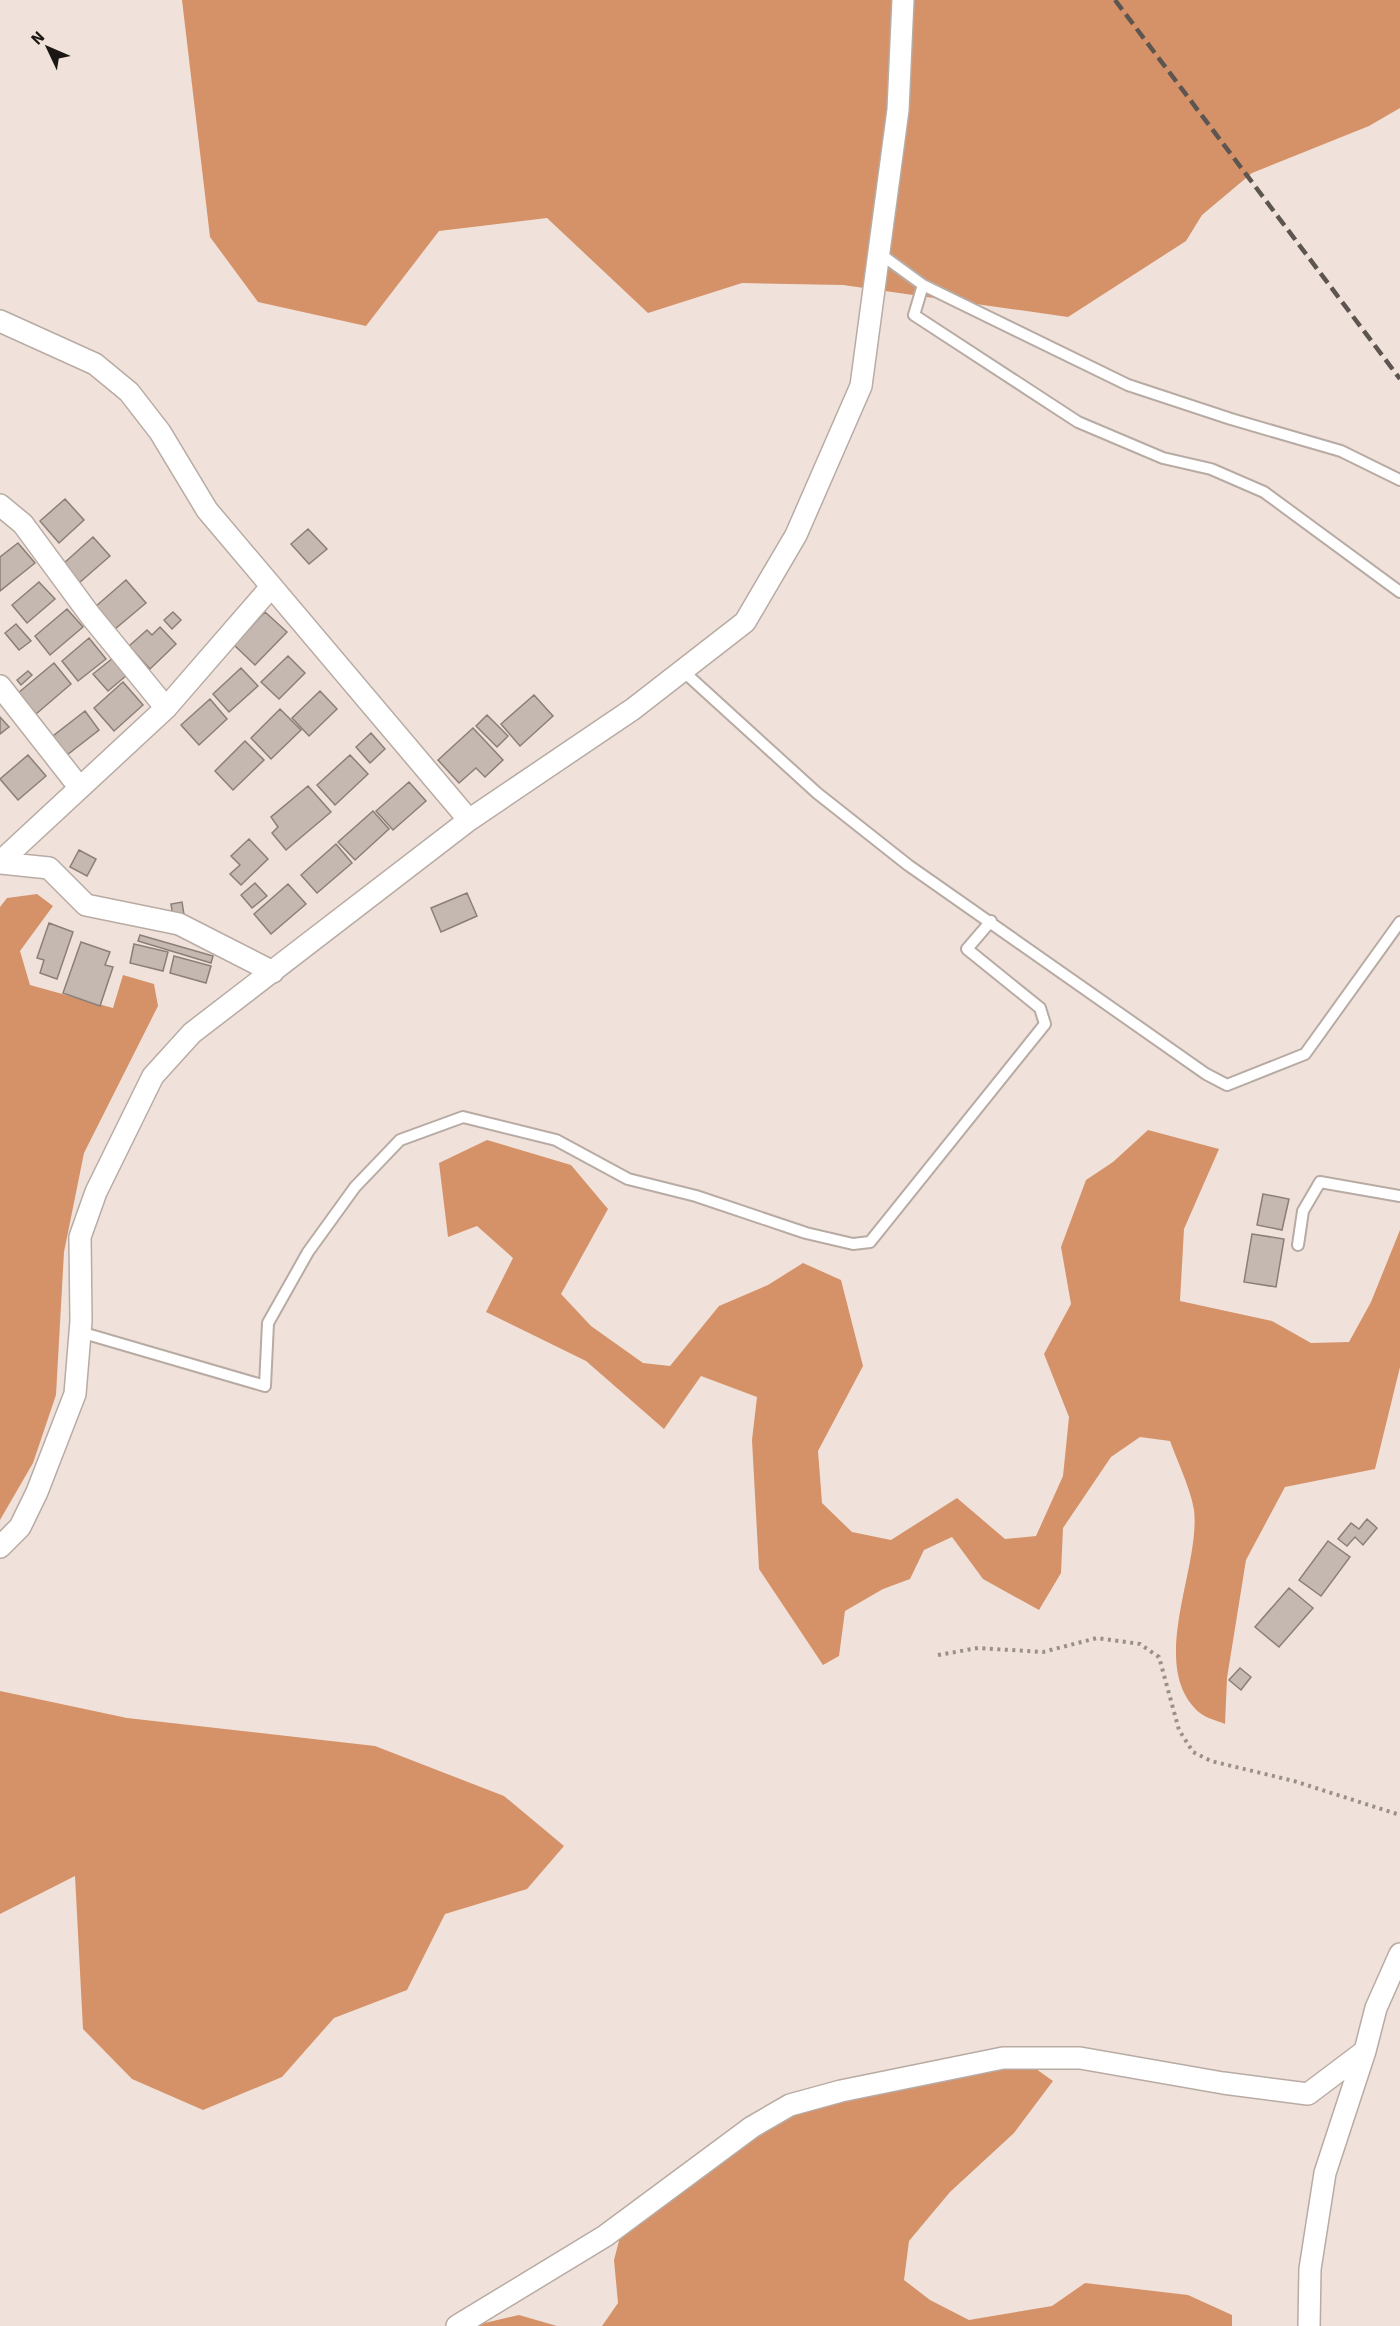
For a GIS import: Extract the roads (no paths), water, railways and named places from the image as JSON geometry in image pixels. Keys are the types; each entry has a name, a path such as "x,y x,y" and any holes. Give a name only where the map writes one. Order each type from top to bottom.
{"street":[{"path":"0,1547 20,1527 56,1448 75,1394 80,1332 80,1237 96,1192 153,1076 192,1033 470,820 633,710 745,622 796,535 861,386 898,110 903,0"},
{"path":"0,321 95,364 129,392 160,432 207,510 470,820"},
{"path":"0,505 22,524 166,708"},
{"path":"0,862 166,708 271,587"},
{"path":"0,686 80,788"},
{"path":"0,862 49,868 86,905 178,924 273,972"},
{"path":"1309,2326 1310,2269 1325,2173 1365,2051 1376,2008 1400,1954"},
{"path":"457,2326 605,2236 752,2127 790,2105 891,2079 1003,2058 1080,2058 1223,2083 1308,2094 1365,2051"}],"lane":[{"path":"879,254 923,285 1128,385 1231,419 1341,451 1400,480"},
{"path":"923,285 914,315 1078,423 1163,458 1211,469 1264,492 1400,592"},
{"path":"683,671 817,793 908,865 991,921 1206,1074 1227,1085 1305,1054 1400,922"},
{"path":"80,1332 266,1386 268,1323 308,1252 356,1187 400,1140 463,1118 555,1140 628,1179 696,1196 806,1233 853,1244 870,1242 1045,1024 1040,1008 967,949 991,921"},
{"path":"1298,1245 1303,1211 1320,1182 1400,1196"}],"railway":[{"path":"1115,0 1400,379"}]}
